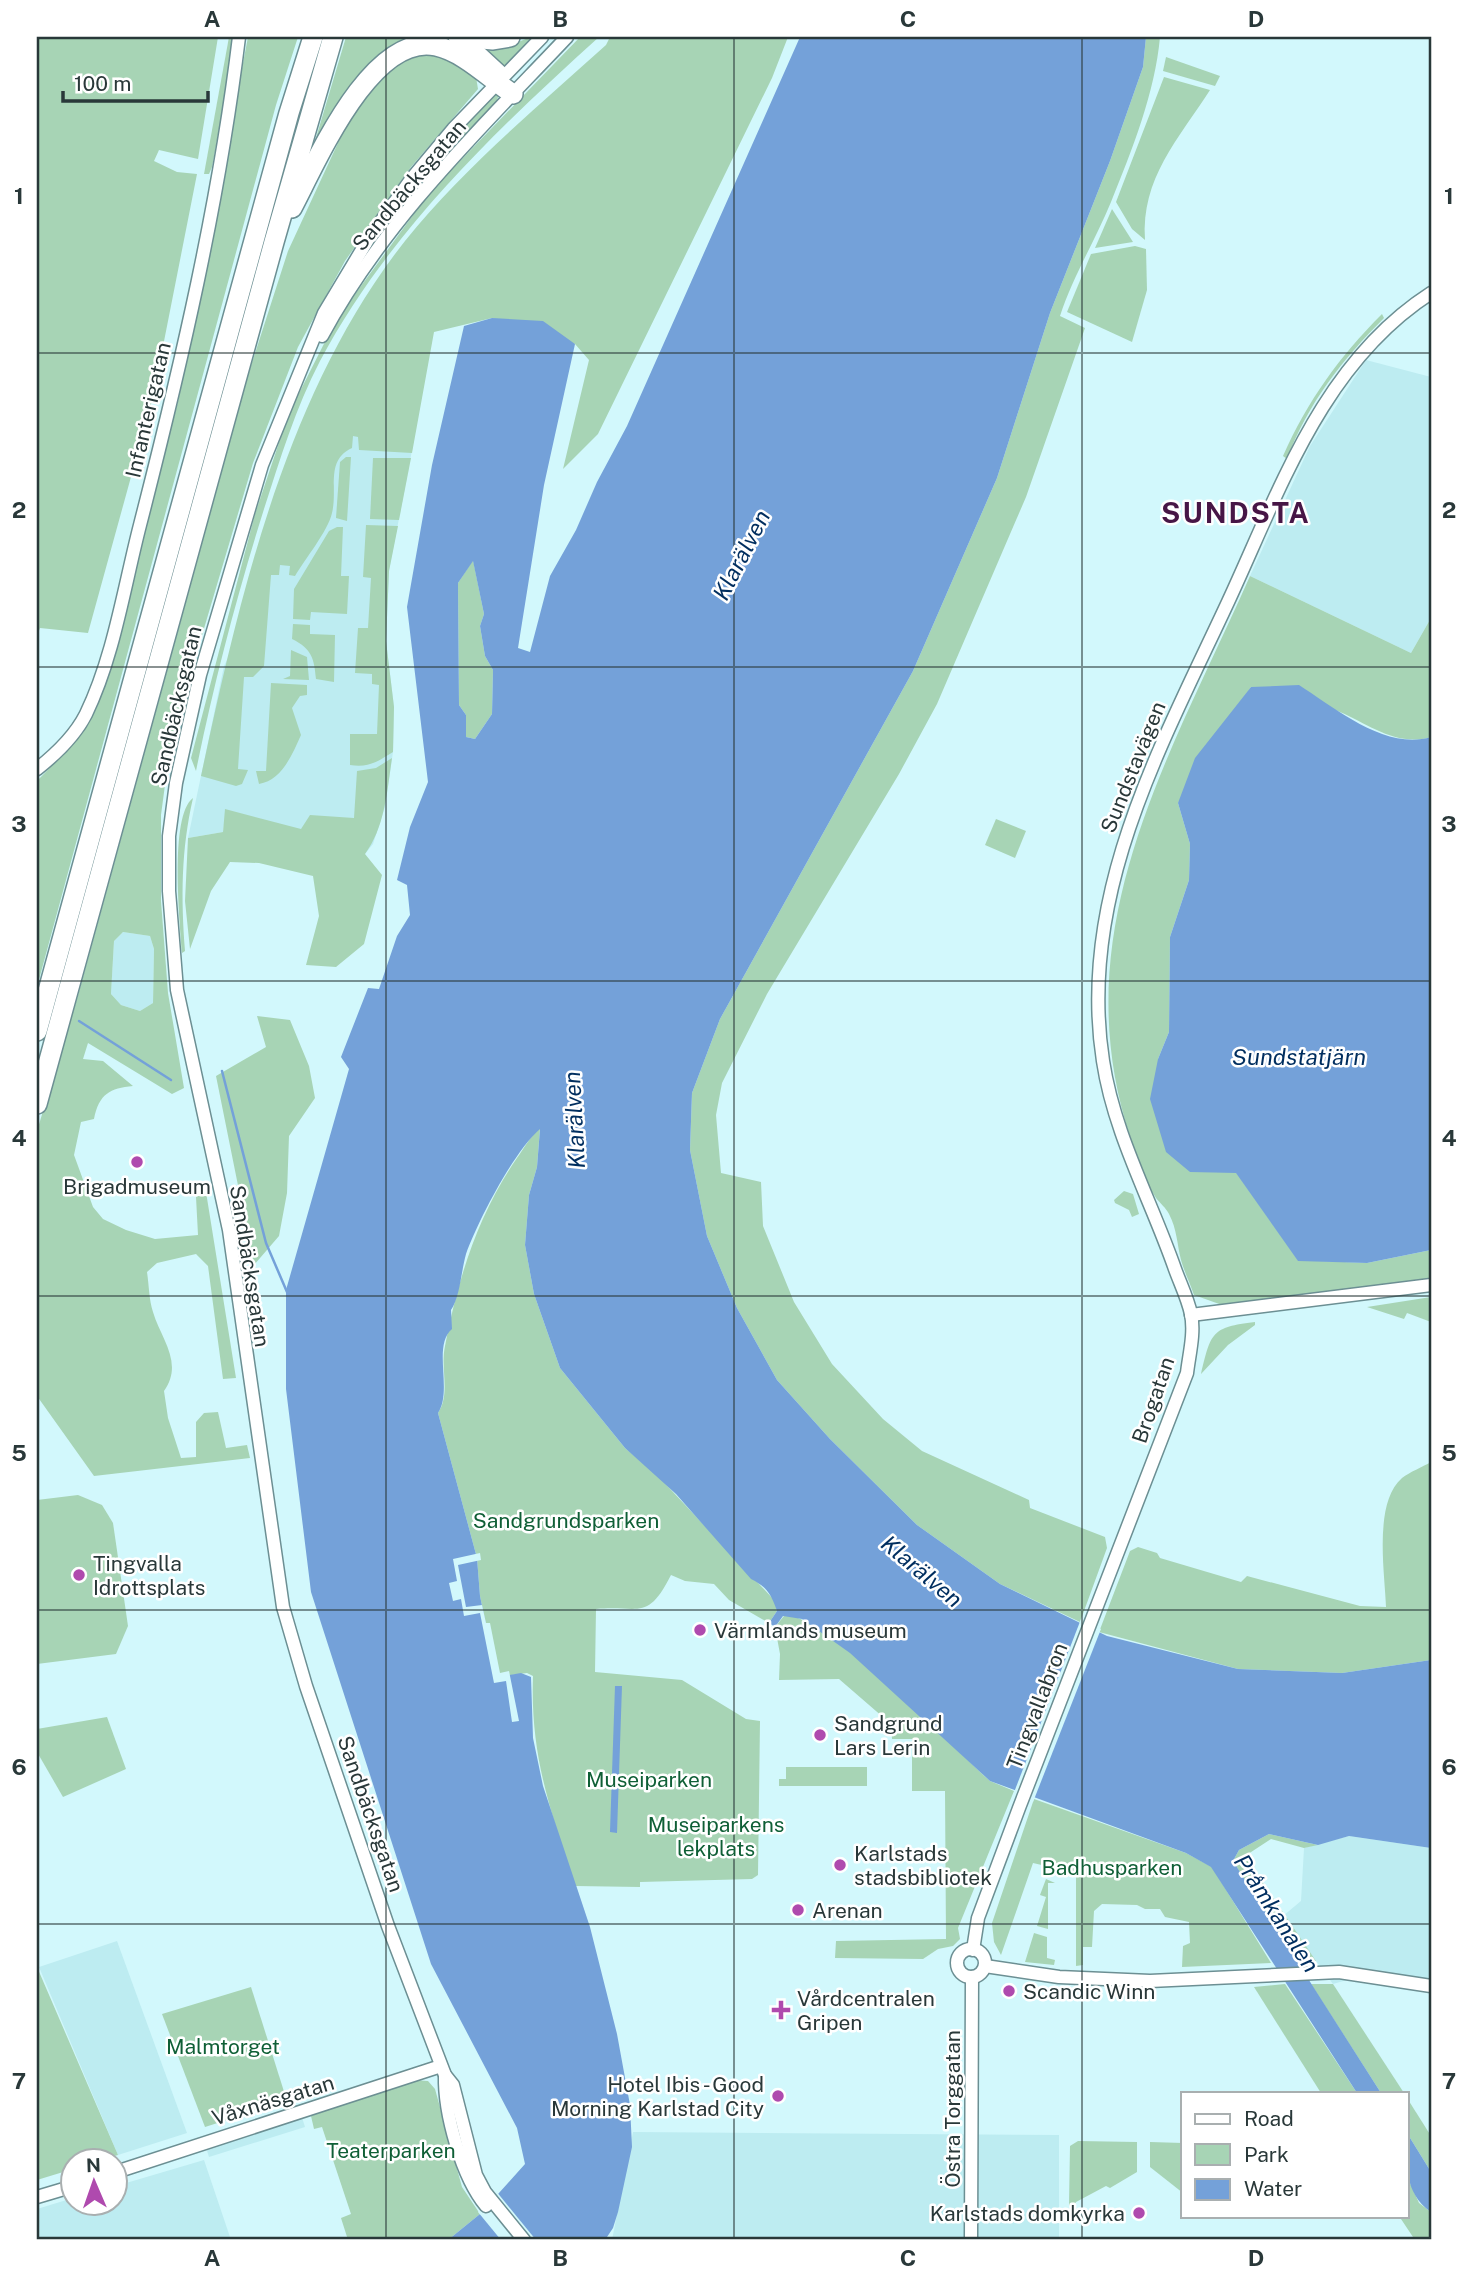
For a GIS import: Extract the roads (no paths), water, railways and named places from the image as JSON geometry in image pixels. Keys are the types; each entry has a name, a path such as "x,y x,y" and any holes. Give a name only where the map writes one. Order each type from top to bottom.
{"highway":[{"path":"37,1104 333,37"},
{"path":"458,37 492,65 503,85"},
{"path":"458,37 493,40 510,37"},
{"path":"37,1031 311,40"},
{"path":"274,242 338,121 382,65 413,47 436,46 463,58 503,85"}],"street":[{"name":"Infanterigatan","path":"37,769 59,751 85,715 107,656 189,320 239,37"},
{"name":"Sandbäcksgatan","path":"282,410 332,318 376,251 542,37"},
{"name":"Sandbäcksgatan","path":"485,2199 471,2185 461,2159 443,2070 388,1926 306,1686 283,1607 229,1230 177,990 169,891 169,836 176,783 200,675 262,465 282,410 324,313 369,238 412,178 503,85 567,37"},
{"name":"Sundstavägen","path":"1191,1315 1120,1129 1103,1062 1097,998 1108,905 1122,847 1158,749 1308,431 1356,359 1394,319 1431,293"},
{"path":"1191,1315 1431,1285"},
{"name":"Brogatan","path":"1092,1618 1187,1373 1191,1315"},
{"name":"Tingvallabron","path":"973,1950 978,1918 1092,1618"},
{"path":"973,1950 983,1956 985,1966 979,1975 972,1977 961,1972 958,1963 961,1954 973,1950"},
{"path":"985,1966 1095,1980 1150,1981 1261,1974 1352,1973 1431,1986"},
{"name":"Östra Torggatan","path":"971,2240 972,1977"},
{"name":"Våxnäsgatan","path":"130,2168 443,2070"},
{"path":"37,2197 60,2190"},
{"path":"485,2199 513,2240"},
{"path":"485,2199 524,2240"}],"water":[{"name":"Klarälven","path":"800,37 1146,37 1143,67 1110,161 1050,313 997,478 913,671 720,1019 692,1093 690,1150 707,1236 737,1308 777,1380 830,1439 917,1525 1000,1584 1107,1636 1238,1669 1342,1673 1431,1660 1431,1848 1349,1836 1318,1845 1269,1834 1239,1850 1233,1861 1380,2092 1356,2092 1211,1867 1186,1853 990,1781 850,1653 802,1619 783,1616 775,1627 769,1623 777,1611 768,1592 751,1579 676,1494 625,1448 560,1368 534,1294 525,1245 529,1195 537,1167 540,1129 519,1153 498,1187 466,1254 451,1310 452,1329 443,1346 444,1393 438,1413 477,1558 480,1596 497,1677 521,1673 531,1677 533,1738 543,1786 590,1927 617,2034 630,2105 632,2147 618,2212 613,2228 605,2240 448,2240 480,2214 525,2164 517,2128 431,1964 311,1592 286,1389 286,1290 349,1069 341,1057 368,988 379,989 397,936 410,915 407,885 397,880 410,827 428,782 407,607 432,465 464,326 492,318 543,321 575,344 544,485 518,648 530,652 550,576 576,530 597,482 627,426","holes":["473,561 484,614 480,626 485,656 493,670 492,714 475,739 466,737 466,715 459,705 458,583"]},
{"name":"Sundstatjärn","path":"1299,685 1379,733 1414,740 1431,737 1431,1250 1367,1263 1298,1261 1236,1173 1190,1172 1166,1152 1150,1099 1158,1059 1169,1032 1170,937 1189,880 1190,844 1178,803 1195,758 1251,687"},
{"path":"615,1686 622,1686 617,1833 610,1832"},
{"path":"1408,2135 1431,2172 1431,2212 1415,2196 1408,2177"}],"waterway":[{"path":"79,1021 171,1080"},
{"path":"222,1071 266,1243 287,1292"}],"place":[{"name":"Brigadmuseum","path":"137,1162"},
{"name":"Tingvalla Idrottsplats","path":"79,1575"},
{"name":"Värmlands museum","path":"700,1630"},
{"name":"Sandgrund Lars Lerin","path":"820,1735"},
{"name":"Karlstads stadsbibliotek","path":"840,1865"},
{"name":"Arenan","path":"798,1910"},
{"name":"Scandic Winn","path":"1009,1991"},
{"name":"Vårdcentralen Gripen","path":"781,2010"},
{"name":"Hotel Ibis - Good Morning Karlstad City","path":"778,2096"},
{"name":"Karlstads domkyrka","path":"1139,2213"}],"district":[{"name":"SUNDSTA","path":"1236,512"}],"park label":[{"name":"Sandgrundsparken","path":"566,1520"},
{"name":"Museiparken","path":"649,1779"},
{"name":"Museiparkens lekplats","path":"716,1836"},
{"name":"Badhusparken","path":"1112,1867"},
{"name":"Malmtorget","path":"223,2046"},
{"name":"Teaterparken","path":"391,2150"}],"water label":[{"name":"Pråmkanalen","path":"1277,1913"}]}
